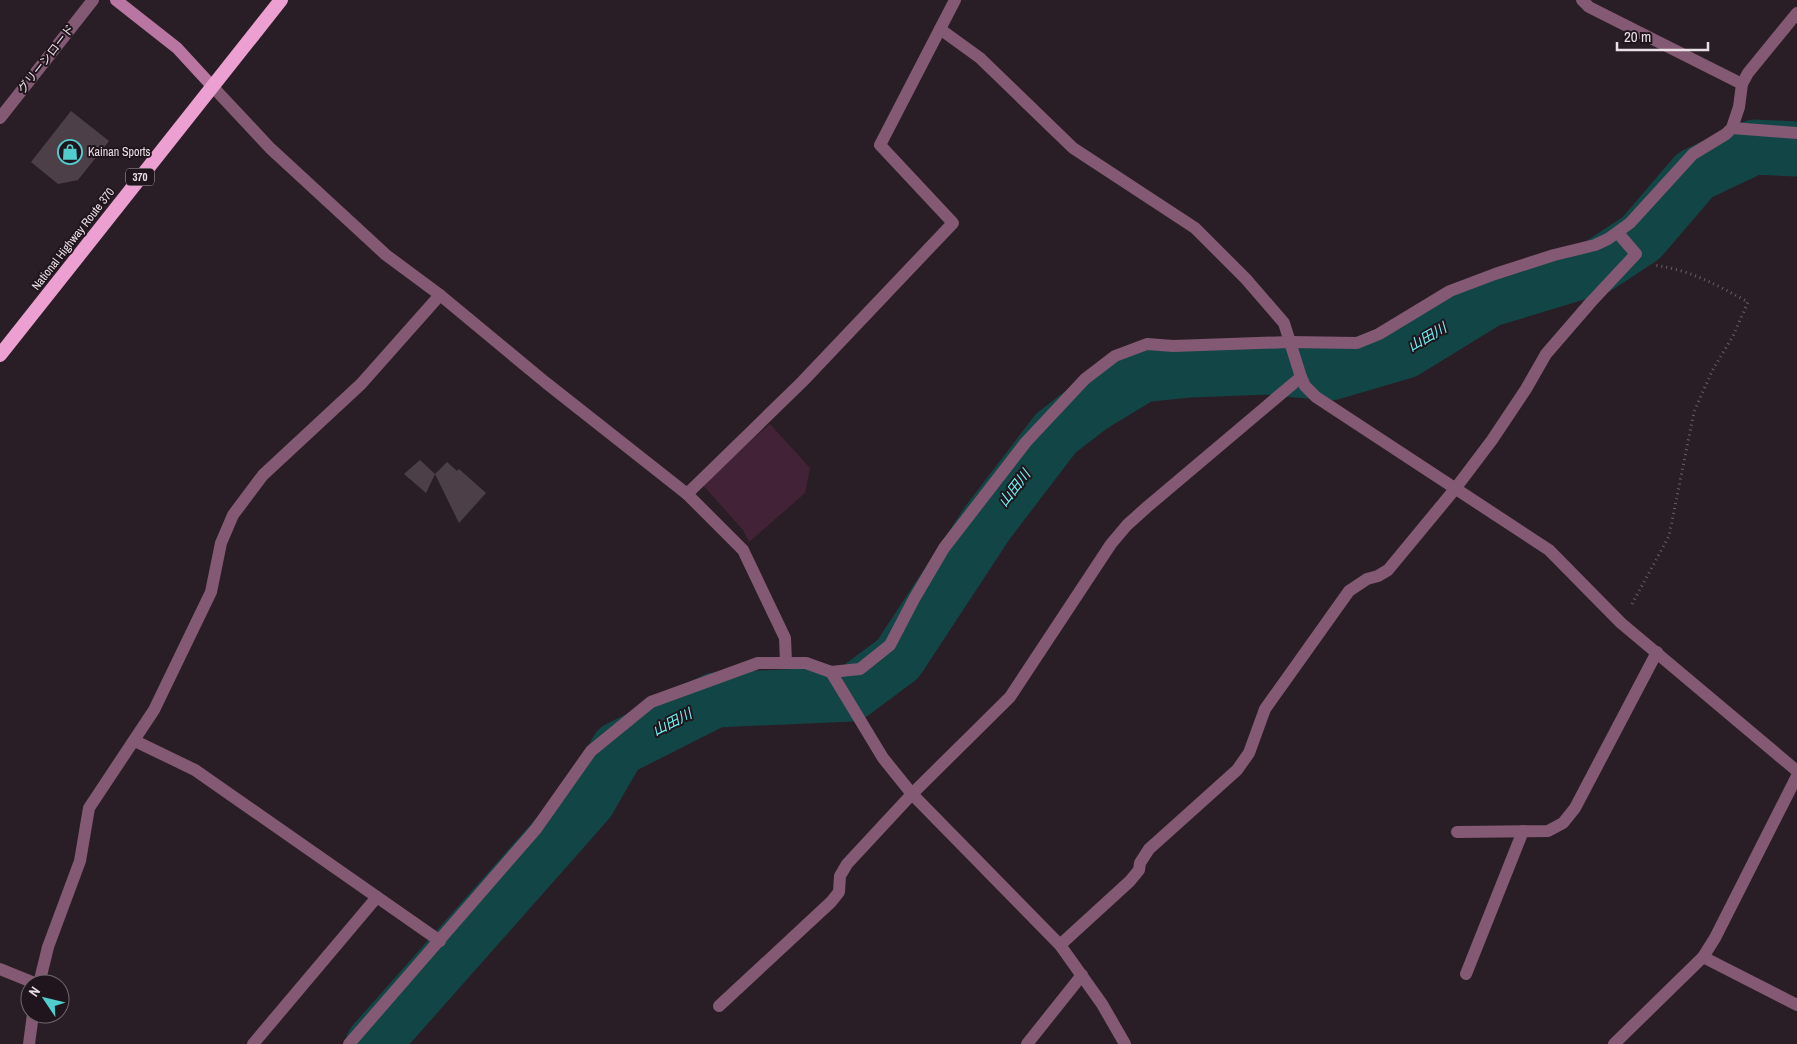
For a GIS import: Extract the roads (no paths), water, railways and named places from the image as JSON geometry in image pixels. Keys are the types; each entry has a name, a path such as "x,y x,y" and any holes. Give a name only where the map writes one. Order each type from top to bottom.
{"highway":[{"name":"National Highway Route 370","path":"0,355 281,0"}],"main road":[{"path":"116,0 177,48 212,86"}],"street":[{"name":"グリーンロード","path":"0,118 93,0"},
{"path":"687,494 802,382 953,223 880,146 955,0"},
{"path":"1582,0 1589,7 1742,84"},
{"path":"349,1044 536,829 591,751 651,702 758,663 786,662 806,664 831,672 860,669 890,645 944,548 1014,457 1085,379 1115,356 1147,344 1173,346 1357,342 1379,334 1450,291 1554,255 1595,246 1618,233 1630,223 1693,154 1726,134 1732,128 1740,107 1742,84 1748,73 1797,13"},
{"path":"940,29 980,58 1073,148 1195,228 1246,279 1284,323 1301,377 1305,386 1316,397 1548,550 1621,622 1797,772"},
{"path":"212,86 270,148 379,249 440,295 545,382 687,494 743,550 784,638 786,662"},
{"path":"1732,128 1797,133"},
{"path":"1060,945 1130,881 1139,870 1140,863 1149,849 1237,770 1249,753 1265,709 1349,591 1367,579 1378,576 1388,570 1455,489 1492,440 1526,389 1546,354 1636,254 1618,233"},
{"path":"41,974 48,947 80,861 89,808 154,710 211,592 221,543 233,515 263,475 361,384 440,295"},
{"path":"719,1006 831,902 839,892 840,876 847,864 912,794 1010,697 1111,544 1126,525 1301,377"},
{"path":"1457,832 1548,831 1563,823 1575,808 1657,652"},
{"path":"831,672 884,758 912,794 1060,945 1082,975 1125,1044"},
{"path":"134,741 195,770 440,941"},
{"path":"1614,1044 1703,957 1716,938 1797,776"},
{"path":"1466,974 1523,832"},
{"path":"253,1044 378,897"},
{"path":"1703,957 1797,1005"},
{"path":"0,969 20,977"},
{"path":"1027,1044 1082,975"},
{"path":"29,1044 32,1024"}],"waterway":[{"name":"山田川","path":"373,1044 588,801 618,749 715,700 851,694 898,659 988,522 1056,433 1091,406 1142,375 1190,370 1267,367 1330,373 1405,351 1488,300 1597,267 1641,238 1695,175 1754,147 1797,149"}],"place":[{"name":"Kainan Sports","path":"70,152"}]}
